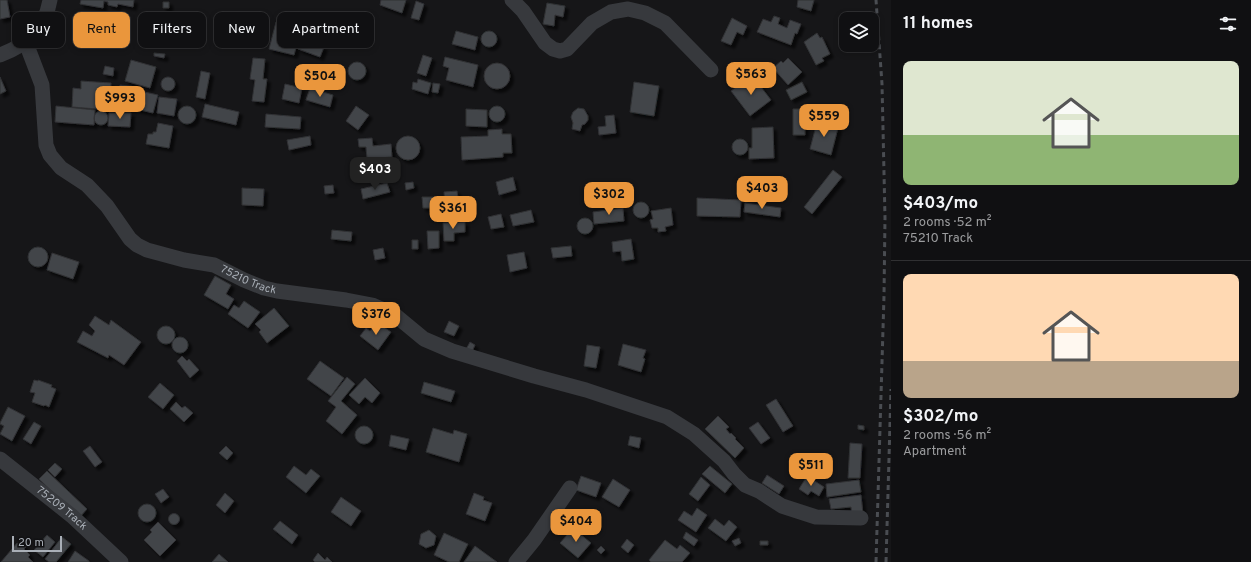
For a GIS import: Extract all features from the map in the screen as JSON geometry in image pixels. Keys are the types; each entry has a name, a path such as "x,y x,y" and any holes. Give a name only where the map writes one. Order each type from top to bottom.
{"street":[{"path":"48,12 50,0"},
{"path":"512,0 523,11 545,43 553,49 567,49 592,23 611,12 628,9 645,13 665,23 711,70"},
{"path":"0,55 15,48"},
{"name":"75210 Track","path":"28,48 42,85 46,145 50,155 61,168 87,185 107,206 130,240 137,245 147,250 184,260 214,265 264,288 372,305 395,315 424,339 452,351 586,390 667,417 694,434 724,461 745,485 759,491 782,506 816,517 861,518"},
{"name":"75209 Track","path":"0,459 72,516 121,562"},
{"path":"516,562 534,540 570,488"}],"building":[{"path":"0,0 7,0 10,17 0,19"},
{"path":"81,0 134,0 133,7 118,4 117,7 108,5 108,2 104,1 103,8 80,4"},
{"path":"381,0 406,0 402,13 380,5"},
{"path":"798,0 814,0 811,11 797,7"},
{"path":"416,1 424,4 419,20 411,18"},
{"path":"163,2 169,2 169,8 163,8"},
{"path":"547,3 565,6 563,17 555,15 554,26 543,24"},
{"path":"774,16 780,18 778,24 787,28 790,20 801,24 797,34 795,33 791,45 757,32 763,19 771,22"},
{"path":"732,18 747,26 743,35 737,32 731,45 721,41"},
{"path":"276,22 277,48 296,48 294,55 269,49"},
{"path":"456,31 478,37 475,50 452,44"},
{"path":"489,31 496,36 497,39 492,46 489,47 482,42 481,39 486,32"},
{"path":"817,33 820,38 822,37 830,54 822,58 824,61 816,65 804,42"},
{"path":"298,48 324,48 320,57"},
{"path":"154,53 165,54 164,58 154,56"},
{"path":"423,55 432,58 426,76 417,73"},
{"path":"445,57 478,65 473,87 446,80 449,68 443,66"},
{"path":"253,58 265,59 263,79 267,79 264,102 252,101 255,80 250,79"},
{"path":"788,58 802,72 788,85 773,68 781,61 783,63"},
{"path":"131,60 156,67 150,88 125,81"},
{"path":"357,62 363,65 366,71 363,77 357,80 351,77 348,71 351,65"},
{"path":"497,63 506,67 510,76 506,85 497,89 488,85 484,76 488,67"},
{"path":"105,66 114,68 113,76 103,74"},
{"path":"201,71 210,73 205,99 196,97"},
{"path":"752,75 771,100 750,116 731,91"},
{"path":"0,77 6,91 0,94"},
{"path":"165,77 171,77 175,81 175,87 171,91 165,91 161,87 161,81"},
{"path":"418,79 431,83 428,94 412,89 413,82 417,83"},
{"path":"81,81 111,83 110,110 72,107 73,88 81,89"},
{"path":"634,82 659,86 654,116 630,112"},
{"path":"802,82 807,92 791,100 786,90"},
{"path":"433,83 440,84 438,93 432,92"},
{"path":"285,84 302,88 299,103 282,99"},
{"path":"120,85 137,87 133,109 117,107"},
{"path":"310,88 333,95 330,107 306,100"},
{"path":"140,91 158,95 153,113 136,109"},
{"path":"159,97 177,99 174,116 157,113"},
{"path":"205,104 239,112 236,125 202,117"},
{"path":"56,106 95,110 94,125 55,122"},
{"path":"187,106 193,109 196,115 193,121 187,124 181,121 178,115 181,109"},
{"path":"356,106 369,115 358,130 346,121"},
{"path":"494,106 500,106 505,111 503,120 500,122 494,122 489,117 489,111"},
{"path":"578,108 584,109 588,116 588,120 582,125 580,131 572,129 573,123 571,117 573,112"},
{"path":"466,109 487,110 487,127 466,126"},
{"path":"793,109 805,109 805,135 793,135"},
{"path":"101,111 106,113 108,118 106,123 101,125 96,123 94,118 96,113"},
{"path":"109,113 131,113 130,127 108,126"},
{"path":"266,114 301,117 300,129 265,127"},
{"path":"614,115 616,133 599,135 598,127 606,126 605,116"},
{"path":"817,122 838,128 831,155 810,149"},
{"path":"158,123 173,126 169,148 146,144 148,134 153,134 153,132 156,132"},
{"path":"773,127 774,158 749,159 749,148 752,148 752,128"},
{"path":"502,129 502,134 511,134 512,153 503,153 503,157 462,160 461,137 488,136 488,130"},
{"path":"310,136 311,145 289,150 287,140"},
{"path":"408,136 417,139 420,148 417,157 408,160 399,157 396,148 399,139"},
{"path":"372,138 373,146 391,144 392,157 367,159 366,147 359,147 358,139"},
{"path":"740,139 746,141 748,147 746,153 740,155 734,153 732,147 734,141"},
{"path":"833,170 842,177 812,214 804,207"},
{"path":"513,177 516,190 499,195 496,182"},
{"path":"413,182 414,188 406,190 405,183"},
{"path":"387,183 390,192 363,199 361,189"},
{"path":"333,185 334,193 325,194 324,186"},
{"path":"242,188 264,189 263,206 242,205"},
{"path":"457,191 458,198 455,198 455,205 445,206 444,192"},
{"path":"422,197 444,197 444,208 436,208 437,212 430,212 430,208 423,208"},
{"path":"697,198 741,200 740,217 697,216"},
{"path":"641,202 647,204 649,210 647,216 641,218 635,216 633,210 635,204"},
{"path":"745,203 781,208 780,217 744,212"},
{"path":"623,208 624,221 594,224 593,212"},
{"path":"671,208 673,225 665,227 666,231 658,232 658,228 652,228 650,220 653,219 651,211"},
{"path":"531,210 534,222 513,226 510,215"},
{"path":"501,214 504,227 491,229 488,217"},
{"path":"585,218 591,220 593,226 591,232 585,234 579,232 577,226 579,220"},
{"path":"465,222 465,232 454,233 454,241 444,241 443,223"},
{"path":"332,230 352,232 351,241 331,239"},
{"path":"427,231 439,231 439,248 428,249"},
{"path":"631,239 634,259 622,261 621,251 613,252 612,242"},
{"path":"412,240 418,240 418,249 412,249"},
{"path":"571,246 572,256 553,258 551,248"},
{"path":"38,247 45,250 48,257 45,264 38,267 31,264 28,257 31,250"},
{"path":"383,248 385,258 375,260 373,250"},
{"path":"524,252 527,268 510,272 507,255"},
{"path":"52,253 79,262 73,279 47,270"},
{"path":"215,276 231,285 226,294 234,299 228,309 204,295"},
{"path":"244,301 260,312 248,328 228,314 234,305 239,308"},
{"path":"274,308 289,326 267,343 259,332 261,330 255,324"},
{"path":"95,316 109,325 111,320 141,342 124,365 109,355 108,358 77,342 83,331 92,336 95,331 89,325"},
{"path":"449,321 459,326 454,336 444,332"},
{"path":"375,325 379,328 381,325 391,332 378,350 360,336 366,328 370,331"},
{"path":"166,326 172,329 175,335 172,341 166,344 160,341 157,335 160,329"},
{"path":"177,337 183,337 188,342 186,351 183,353 177,353 172,348 172,342"},
{"path":"470,342 475,345 471,354 465,351"},
{"path":"623,344 646,350 641,372 618,365"},
{"path":"587,345 600,347 596,368 584,366"},
{"path":"182,356 187,361 189,359 199,370 190,378 177,361"},
{"path":"320,361 344,378 331,396 307,379"},
{"path":"347,377 355,384 341,401 357,415 342,434 326,421 336,407 328,401"},
{"path":"365,378 380,393 372,403 365,397 359,404 349,395"},
{"path":"34,380 52,385 51,387 56,389 49,407 32,402 35,393 30,392"},
{"path":"424,382 455,391 451,402 421,393"},
{"path":"160,383 174,395 163,409 148,397"},
{"path":"776,399 793,426 783,432 766,405"},
{"path":"176,402 182,408 185,406 193,413 184,422 170,409"},
{"path":"8,407 25,416 12,441 0,434 4,426 0,423"},
{"path":"718,416 729,427 726,429 730,434 731,433 744,448 735,458 705,429"},
{"path":"34,422 41,426 31,444 23,439"},
{"path":"758,422 770,438 761,444 749,428"},
{"path":"858,425 864,426 864,430 858,429"},
{"path":"364,426 370,429 373,435 370,441 364,444 358,441 355,435 358,429"},
{"path":"433,428 453,434 454,430 467,434 459,462 426,452"},
{"path":"391,435 409,439 406,450 389,446"},
{"path":"630,436 641,438 639,448 628,445"},
{"path":"850,443 862,444 860,478 848,478"},
{"path":"90,446 102,462 95,467 83,451"},
{"path":"226,446 233,453 227,460 219,453"},
{"path":"55,463 62,469 55,477 48,470"},
{"path":"294,466 306,475 311,469 320,476 306,493 286,477"},
{"path":"710,466 732,484 725,493 702,474"},
{"path":"47,471 87,509 79,518 39,479"},
{"path":"767,475 784,486 779,494 762,483"},
{"path":"581,476 601,483 596,497 576,490"},
{"path":"807,476 824,487 819,496 811,491 808,495 799,489"},
{"path":"701,477 710,485 698,501 689,494"},
{"path":"613,479 630,490 619,507 602,497"},
{"path":"859,480 861,492 827,497 826,484"},
{"path":"163,489 169,497 161,503 155,494"},
{"path":"225,493 234,501 225,513 216,505"},
{"path":"474,493 484,497 483,500 492,503 485,521 466,514"},
{"path":"861,495 863,514 852,515 851,507 831,509 829,499"},
{"path":"341,497 361,511 351,526 331,512"},
{"path":"147,504 153,507 156,513 153,519 147,522 141,519 138,513 141,507"},
{"path":"697,508 707,515 696,532 678,520 684,511 692,516"},
{"path":"172,514 176,514 178,515 178,523 172,524 169,521 169,517"},
{"path":"715,519 724,526 729,520 737,527 726,541 708,528"},
{"path":"280,521 298,535 292,544 273,529"},
{"path":"158,522 176,540 160,556 144,540 152,532 150,530"},
{"path":"573,528 591,543 578,558 560,543"},
{"path":"429,530 436,536 434,545 426,548 419,544 421,534"},
{"path":"686,532 698,540 694,546 683,538"},
{"path":"444,533 468,544 459,562 449,562 434,555"},
{"path":"47,535 55,542 43,557 34,550"},
{"path":"62,537 71,544 56,562 49,562 45,559"},
{"path":"739,538 741,543 735,546 732,541"},
{"path":"627,539 634,545 628,553 621,547"},
{"path":"665,540 677,549 680,545 690,553 682,562 651,562 649,560"},
{"path":"760,541 768,541 768,545 760,545"},
{"path":"17,543 20,545 22,543 26,547 24,549 30,555 28,557 33,562 1,562"},
{"path":"475,546 497,562 464,562"},
{"path":"601,546 605,550 601,554 597,550"},
{"path":"75,551 89,561 89,562 68,562"},
{"path":"318,553 325,560 327,557 332,562 315,562 313,560"},
{"path":"219,554 228,562 212,562"}],"railway":[{"path":"876,0 882,84 885,218 876,562"},
{"path":"886,562 891,389"}]}
